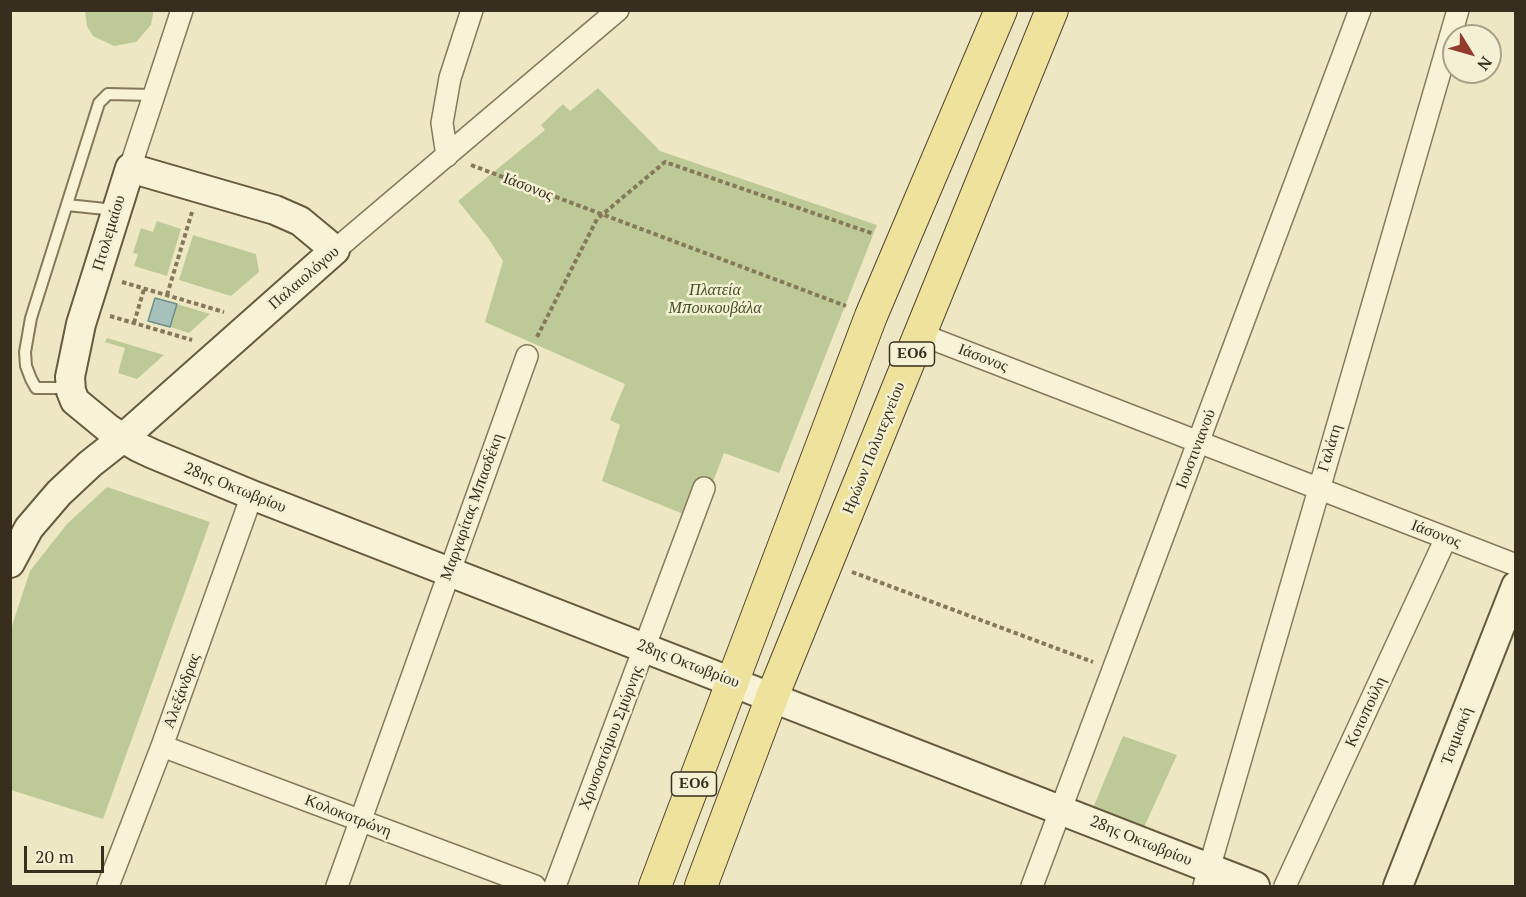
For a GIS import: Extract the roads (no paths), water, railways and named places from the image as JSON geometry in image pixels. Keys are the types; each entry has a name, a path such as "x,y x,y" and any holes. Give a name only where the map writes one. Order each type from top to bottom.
{"main road":[{"name":"ΕΟ6","path":"655,886 871,316 1001,10"},
{"name":"Ηρώων Πολυτεχνείου","path":"701,886 772,697 1052,10"}],"street":[{"name":"Πτολεμαίου","path":"70,388 71,366 81,324 115,210 182,10"},
{"path":"447,156 442,123 450,78 472,10"},
{"name":"Παλαιολόγου","path":"10,563 29,528 59,493 335,250 618,10"},
{"name":"Ιουστινιανού","path":"1032,886 1360,10"},
{"name":"Γαλάτη","path":"1207,877 1318,487 1458,10"},
{"path":"130,168 275,210 300,221 335,250"},
{"name":"Ιάσονος","path":"920,334 1515,565"},
{"name":"Μαργαρίτας Μπασδέκη","path":"337,886 527,356"},
{"path":"70,388 75,401 84,410 123,438"},
{"name":"28ης Οκτωβρίου","path":"123,438 178,465 252,495 1061,810 1207,877 1255,886"},
{"name":"Χρυσοστόμου Σμύρνης","path":"555,886 704,488"},
{"name":"Αλεξάνδρας","path":"108,886 162,746 252,495"},
{"name":"Κοτοπούλη","path":"1285,886 1446,538"},
{"name":"Τσιμισκή","path":"1398,886 1515,586"},
{"name":"Κολοκοτρώνη","path":"162,746 535,886"}],"lane":[{"path":"70,388 36,388 28,373 25,352 31,318 99,103 108,94 152,95"},
{"path":"67,205 115,210"}],"water":[{"path":"155,298 177,304 170,327 148,321"}],"park label":[{"name":"Πλατεία Μπουκουβάλα","path":"715,299"}]}
